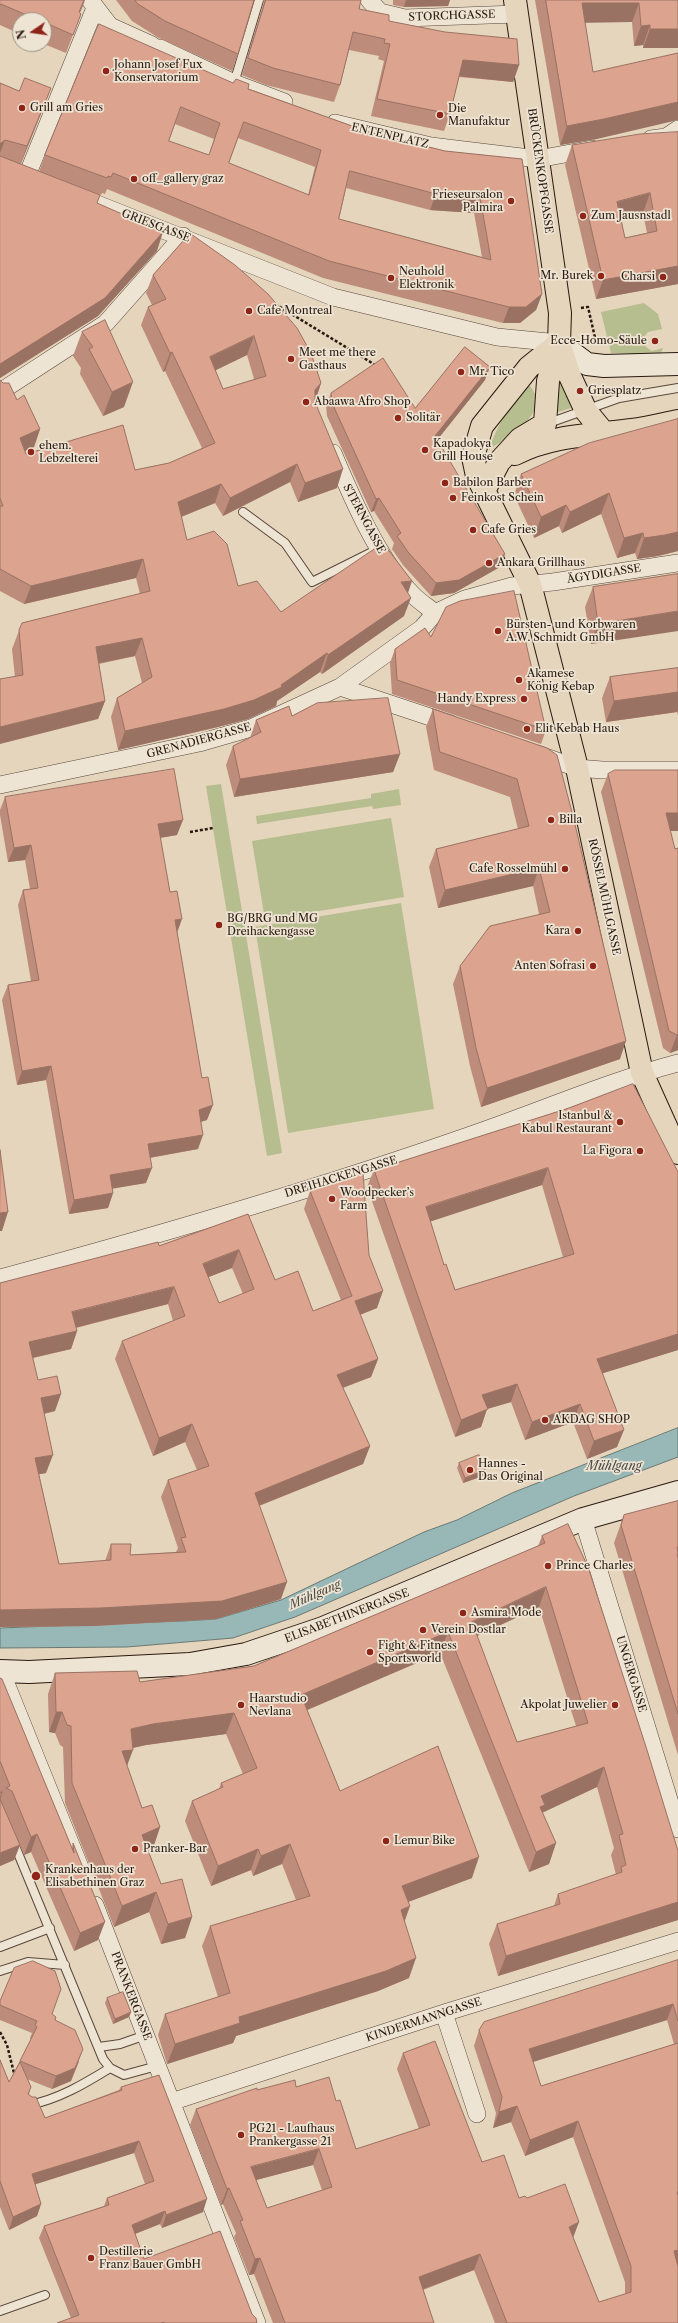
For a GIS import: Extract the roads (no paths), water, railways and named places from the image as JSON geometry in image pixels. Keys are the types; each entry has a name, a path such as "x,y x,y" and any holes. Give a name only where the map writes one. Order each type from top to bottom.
{"main road":[{"name":"BRÜCKENKOPFGASSE","path":"516,7 560,313 559,343"},
{"path":"559,343 586,364 604,366 678,364"},
{"path":"559,343 569,374 586,411 604,433"},
{"path":"487,497 500,462 520,439 545,424 548,381 559,343"},
{"path":"487,497 477,476 473,457 482,426 529,366 559,343"},
{"path":"500,462 531,446 565,438 678,421"},
{"name":"RÖSSELMÜHLGASSE","path":"487,497 530,584 577,768 642,1072 678,1153"},
{"name":"ELISABETHINERGASSE","path":"1,1671 29,1672 190,1664 246,1654 323,1628 583,1519 678,1492"}],"street":[{"name":"STORCHGASSE","path":"369,0 380,12 405,18 516,7"},
{"path":"92,4 110,26 234,82 299,108"},
{"path":"27,178 92,4"},
{"name":"ENTENPLATZ","path":"321,117 336,123 430,146 538,159 611,146"},
{"path":"635,142 666,137 678,129"},
{"name":"GRIESGASSE","path":"79,197 183,236 333,297 497,337 559,343"},
{"path":"0,392 106,323 183,236"},
{"name":"STERNGASSE","path":"325,436 348,491 388,564 413,595 435,613"},
{"name":"ÄGYDIGASSE","path":"530,584 678,563"},
{"name":"GRENADIERGASSE","path":"0,784 192,744 251,728 340,687 422,628 435,613 465,599 512,586 530,584"},
{"path":"340,687 466,729"},
{"path":"518,748 577,768 602,770 678,770"},
{"name":"DREIHACKENGASSE","path":"0,1278 139,1239 465,1137 642,1072 678,1063"},
{"name":"UNGERGASSE","path":"583,1519 678,1829"},
{"name":"PRANKERGASSE","path":"1,1671 147,2035 171,2102 257,2323"},
{"name":"KINDERMANNGASSE","path":"171,2102 444,2013 678,1942"},
{"path":"444,2013 477,2114"}],"lane":[{"path":"234,82 259,0"},
{"path":"545,424 586,411 619,398 678,388"},
{"path":"243,512 285,543 312,582 380,548"},
{"path":"9,1832 103,2059 110,2068 124,2075 158,2066"},
{"path":"0,1947 50,1928"},
{"path":"0,1971 28,1962 65,1965"},
{"path":"99,2047 120,2044 147,2035"},
{"path":"29,2105 40,2103 74,2090 110,2068"},
{"path":"0,2311 45,2295"}],"water":[{"name":"Mühlgang","path":"678,1428 678,1457 574,1496 295,1617 233,1638 127,1647 0,1648 0,1628 216,1619 281,1600 424,1532 457,1520 512,1493"}],"place":[{"name":"Johann Josef Fux Konservatorium","path":"106,71"},
{"name":"Grill am Gries","path":"22,108"},
{"name":"Die Manufaktur","path":"440,115"},
{"name":"off_gallery graz","path":"134,179"},
{"name":"Frieseursalon Palmira","path":"511,201"},
{"name":"Zum Jausnstadl","path":"583,216"},
{"name":"Mr. Burek","path":"601,276"},
{"name":"Charsi","path":"663,277"},
{"name":"Neuhold Elektronik","path":"391,278"},
{"name":"Cafe Montreal","path":"249,311"},
{"name":"Ecce-Homo-Säule","path":"655,341"},
{"name":"Meet me there Gasthaus","path":"291,359"},
{"name":"Mr. Tico","path":"461,372"},
{"name":"Griesplatz","path":"580,391"},
{"name":"Abaawa Afro Shop","path":"306,402"},
{"name":"Solitär","path":"398,418"},
{"name":"Kapadokya Grill House","path":"425,450"},
{"name":"ehem. Lebzelterei","path":"31,452"},
{"name":"Babilon Barber","path":"445,483"},
{"name":"Feinkost Schein","path":"453,498"},
{"name":"Cafe Gries","path":"473,530"},
{"name":"Ankara Grillhaus","path":"489,563"},
{"name":"Bürsten- und Korbwaren A.W. Schmidt GmbH","path":"498,631"},
{"name":"Akamese König Kebap","path":"519,680"},
{"name":"Handy Express","path":"524,699"},
{"name":"Elit Kebab Haus","path":"527,729"},
{"name":"Billa","path":"551,820"},
{"name":"Cafe Rosselmühl","path":"565,869"},
{"name":"BG/BRG und MG Dreihackengasse","path":"219,925"},
{"name":"Kara","path":"578,931"},
{"name":"Anten Sofrasi","path":"593,966"},
{"name":"Istanbul & Kabul Restaurant","path":"620,1122"},
{"name":"La Figora","path":"640,1151"},
{"name":"Woodpecker’s Farm","path":"332,1199"},
{"name":"AKDAG SHOP","path":"545,1420"},
{"name":"Hannes - Das Original","path":"470,1470"},
{"name":"Prince Charles","path":"548,1566"},
{"name":"Asmira Mode","path":"463,1613"},
{"name":"Verein Dostlar","path":"423,1630"},
{"name":"Fight & Fitness Sportsworld","path":"370,1652"},
{"name":"Haarstudio Nevlana","path":"241,1705"},
{"name":"Akpolat Juwelier","path":"615,1705"},
{"name":"Lemur Bike","path":"386,1841"},
{"name":"Pranker-Bar","path":"135,1849"},
{"name":"Krankenhaus der Elisabethinen Graz","path":"36,1876"},
{"name":"PG21 - Laufhaus Prankergasse 21","path":"241,2135"},
{"name":"Destillerie Franz Bauer GmbH","path":"91,2258"}]}
